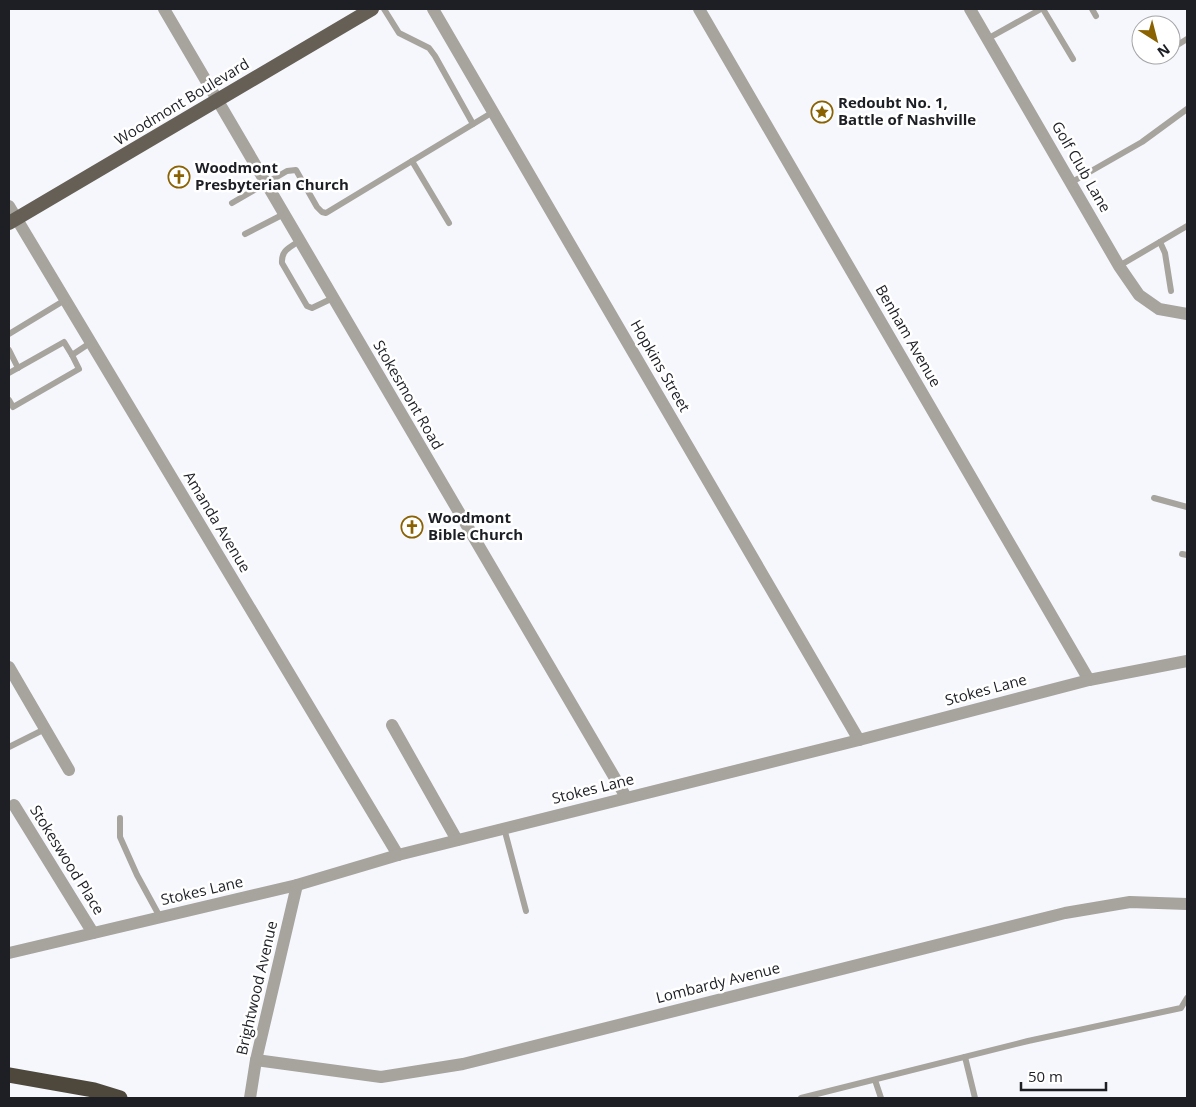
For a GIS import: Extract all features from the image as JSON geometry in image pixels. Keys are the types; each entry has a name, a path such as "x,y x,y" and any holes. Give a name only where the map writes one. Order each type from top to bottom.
{"highway":[{"path":"9,1075 94,1090 120,1098"}],"main road":[{"name":"Woodmont Boulevard","path":"11,216 372,9"}],"street":[{"name":"Stokesmont Road","path":"164,9 626,797"},
{"name":"Hopkins Street","path":"433,9 859,740"},
{"name":"Benham Avenue","path":"699,9 1089,680"},
{"name":"Golf Club Lane","path":"970,9 1119,266 1139,295 1159,309 1187,314"},
{"name":"Amanda Avenue","path":"11,216 65,300 398,855"},
{"name":"Stokes Lane","path":"9,953 297,885 398,855 859,740 1089,680 1187,661"},
{"path":"9,667 69,770"},
{"path":"392,725 457,840"},
{"name":"Stokeswood Place","path":"14,805 93,933"},
{"name":"Brightwood Avenue","path":"250,1098 256,1060 297,885"},
{"name":"Lombardy Avenue","path":"256,1060 381,1077 463,1064 1065,912 1130,902 1187,904"}],"lane":[{"path":"384,9 399,33 429,48 473,124"},
{"path":"987,39 1042,9 1073,59"},
{"path":"1092,9 1096,16"},
{"path":"1072,182 1142,142 1187,109"},
{"path":"232,203 287,171 296,170 317,207 326,213 493,112"},
{"path":"412,161 449,224"},
{"path":"245,234 284,214"},
{"path":"1119,266 1187,226"},
{"path":"299,241 283,252 281,256 282,263 306,306 312,308 333,298"},
{"path":"1160,242 1166,253 1171,291"},
{"path":"9,334 65,300"},
{"path":"9,373 64,342 79,369 13,407 9,400"},
{"path":"72,355 90,343"},
{"path":"9,350 18,368"},
{"path":"1154,498 1187,507"},
{"path":"9,747 45,730"},
{"path":"120,818 120,837 137,875 160,917"},
{"path":"504,828 526,911"},
{"path":"801,1098 1028,1041 1181,1008 1187,1000"},
{"path":"964,1057 976,1098"},
{"path":"875,1080 881,1098"}],"place":[{"name":"Redoubt No. 1, Battle of Nashville","path":"822,112"},
{"name":"Woodmont Presbyterian Church","path":"179,177"},
{"name":"Woodmont Bible Church","path":"412,527"}]}
